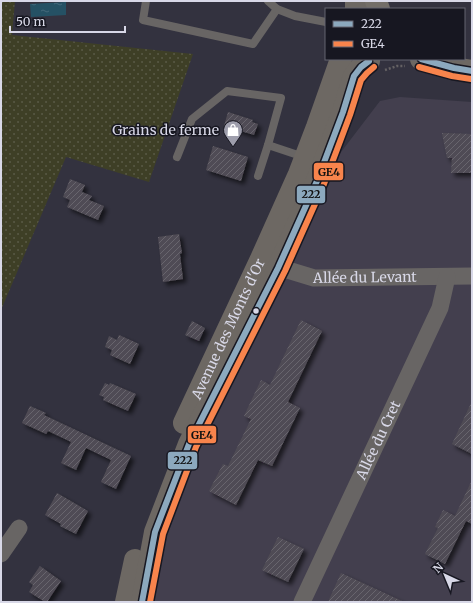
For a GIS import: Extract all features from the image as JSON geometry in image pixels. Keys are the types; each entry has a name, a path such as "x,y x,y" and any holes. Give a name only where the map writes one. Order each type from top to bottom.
{"main road":[{"name":"Avenue des Monts d'Or","path":"315,160 340,60"},
{"name":"Avenue des Monts d'Or","path":"142,602 155,532 189,444 315,160 354,76 361,67 370,60"},
{"path":"430,60 454,68 472,71"},
{"name":"Avenue des Monts d'Or","path":"126,602 142,526 173,446 269,265"}],"street":[{"name":"Allée du Levant","path":"269,265 314,278 472,276"},
{"name":"Allée du Cret","path":"302,602 440,308 448,276"},
{"path":"1,554 19,528"}],"lane":[{"path":"146,1 143,20 253,44 277,10"},
{"path":"268,1 277,10 295,16 325,22"},
{"path":"177,157 192,119 227,91 281,98 258,176"},
{"path":"268,145 315,160"}],"shaded area":[{"path":"400,97 472,102 472,602 152,602 163,543 200,447 310,224 338,156 380,101"}],"green space":[{"path":"1,1 15,1 12,35 193,54 149,182 66,157 1,310"}],"water":[{"path":"66,2 66,15 31,17 30,4"}],"building":[{"path":"228,112 253,120 252,122 258,124 254,135 224,126"},
{"path":"442,133 472,134 472,173 451,173 452,158 447,158"},
{"path":"213,146 248,157 241,181 206,170"},
{"path":"70,179 85,185 82,192 92,196 89,200 104,206 98,220 67,207 70,200 63,197"},
{"path":"179,234 182,253 180,254 183,279 163,282 158,237"},
{"path":"301,320 322,331 288,402 300,408 272,466 258,460 236,505 209,491 223,464 228,466 251,419 244,416 261,380 270,385"},
{"path":"192,321 205,328 199,341 185,335"},
{"path":"119,335 139,344 130,364 110,355 112,350 105,347 109,336 117,340"},
{"path":"105,383 109,385 110,383 136,394 128,411 103,400 104,397 99,395"},
{"path":"472,401 472,454 452,444"},
{"path":"30,406 46,413 44,415 131,456 116,489 101,482 111,460 86,448 76,470 61,463 71,442 48,431 46,434 22,423"},
{"path":"472,480 472,524 466,521 445,564 425,554 438,528 435,527 443,510 455,516"},
{"path":"57,493 88,511 76,534 60,526 61,524 45,515"},
{"path":"278,537 304,549 288,582 262,570"},
{"path":"40,566 61,581 47,602 29,592 33,585 29,582"},
{"path":"341,573 404,602 328,602"}],"transit line":[{"name":"222","path":"425,60 472,71"},
{"name":"222","path":"142,602 155,532 189,444 278,268 317,181 343,112 354,76 361,67 369,61"},
{"name":"GE4","path":"150,602 163,534 196,447 285,271 324,184 350,115 361,80 374,67"},
{"name":"GE4","path":"419,67 452,76 471,79"}],"place":[{"name":"Grains de ferme","path":"233,147"}]}
